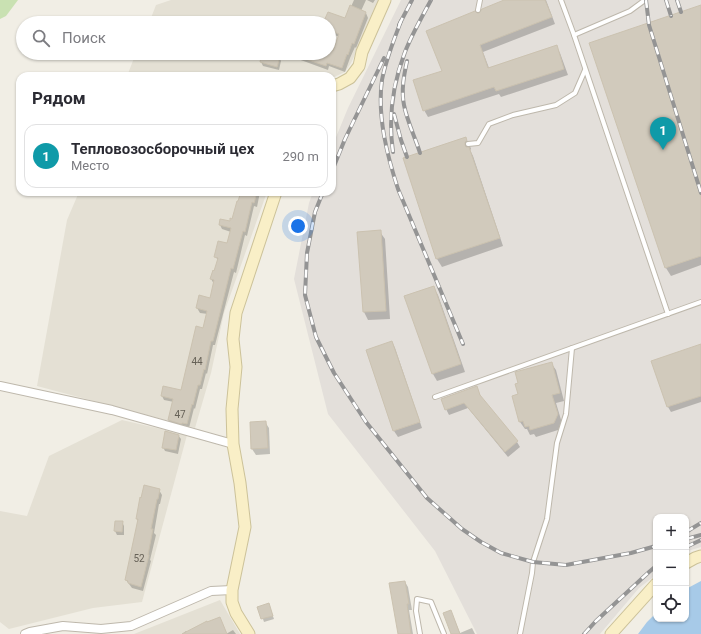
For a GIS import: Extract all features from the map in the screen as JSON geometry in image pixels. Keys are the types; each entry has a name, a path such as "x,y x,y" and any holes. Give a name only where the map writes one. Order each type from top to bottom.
{"street":[{"path":"336,85 350,78 358,66 362,52 385,0"},
{"path":"249,634 236,614 232,602 232,590 245,527 240,483 233,444 232,409 236,367 233,340 236,313 275,196"},
{"path":"0,386 112,410 233,444"},
{"path":"689,561 701,556"},
{"path":"611,634 654,586"},
{"path":"25,634 63,626 101,629 131,626 211,591 232,590"}],"lane":[{"path":"478,10 480,0"},
{"path":"561,0 668,314"},
{"path":"574,35 630,11 645,0"},
{"path":"468,144 478,142 489,124 513,115 556,105 575,94 586,70"},
{"path":"435,397 701,302"},
{"path":"520,634 533,562 546,519 557,443 566,414 572,348"},
{"path":"420,634 416,611 417,599 431,602 444,634"}],"shaded area":[{"path":"171,0 381,0 351,63 345,72 336,76 336,72 129,72 133,60 336,60 336,16 152,16 156,5"},
{"path":"401,0 701,0 701,547 689,551 689,514 653,514 653,577 639,588 600,634 477,634 435,551 328,414 294,279 312,196 336,196 336,137 348,108"},
{"path":"77,196 266,196 224,313 211,373 195,428 37,386 67,220"},
{"path":"122,420 187,435 142,602 93,608 9,629 0,622 0,511 27,516 49,456"},
{"path":"220,600 240,634 134,634"}],"green space":[{"path":"0,0 18,0 6,16 0,19"}],"water":[{"path":"701,581 701,634 638,634 653,616 653,622 689,622 689,587"}],"building":[{"path":"504,0 545,0 552,17 480,45 488,68 557,45 564,69 496,91 494,87 423,111 413,80 442,71 426,31 475,11 479,13 482,9"},
{"path":"350,5 366,12 354,44 352,43 342,68 327,63 326,66 308,60 336,60 336,42 339,34 336,33 336,16 326,16 328,12 345,18"},
{"path":"701,5 701,256 665,268 589,43"},
{"path":"260,60 279,60 277,67 260,62"},
{"path":"466,137 467,141 465,142 465,145 466,147 469,147 500,238 436,259 403,158"},
{"path":"240,196 256,196 254,203 252,202 245,232 243,231 233,269 231,268 213,341 211,341 205,370 204,369 200,385 198,385 187,424 181,424 168,420 173,399 161,396 163,386 181,390 196,326 203,328 207,311 196,308 199,295 210,298 214,280 210,279 218,258 214,257 218,241 227,243 231,228 219,225 220,219 230,221 230,218 232,219"},
{"path":"381,230 386,311 363,312 357,232"},
{"path":"434,286 461,364 432,374 404,296"},
{"path":"392,341 420,422 393,431 366,350"},
{"path":"701,344 701,396 667,407 651,361"},
{"path":"552,362 560,393 552,395 558,414 554,423 530,430 529,426 525,427 523,421 519,422 512,396 518,394 515,384 518,383 515,372"},
{"path":"477,386 480,395 518,441 505,452 464,403 445,410 441,399"},
{"path":"266,421 268,448 251,449 250,422"},
{"path":"165,431 179,435 176,450 162,448"},
{"path":"144,485 160,489 151,529 153,529 149,555 141,587 128,583 128,581 125,580 138,519 136,519 140,497 141,498"},
{"path":"115,521 123,521 122,532 114,531"},
{"path":"405,581 409,604 407,604 411,634 398,634 389,583"},
{"path":"269,603 273,616 261,619 257,607"},
{"path":"451,610 460,634 451,634 443,613"},
{"path":"220,617 227,634 182,634 207,621"}],"railway":[{"path":"399,25 412,0"},
{"path":"393,152 391,114 394,89 408,45 431,0"},
{"path":"646,0 649,25 701,193"},
{"path":"666,0 671,16"},
{"path":"677,0 681,12"},
{"path":"401,21 388,57 382,80 381,107 384,135 390,163 398,189 463,344"},
{"path":"336,161 384,58"},
{"path":"407,61 403,83 403,99 407,117 420,153"},
{"path":"394,114 407,157"},
{"path":"321,196 315,212 307,253 305,295 316,337 334,373 366,422 427,498 462,529 481,542 501,553 533,562 566,565 631,553 653,547"},
{"path":"689,530 701,523"},
{"path":"689,538 701,535"},
{"path":"689,546 701,540"},
{"path":"584,634 653,569"}],"place":[{"name":"Тепловозосборочный цех","path":"663,150"}]}
